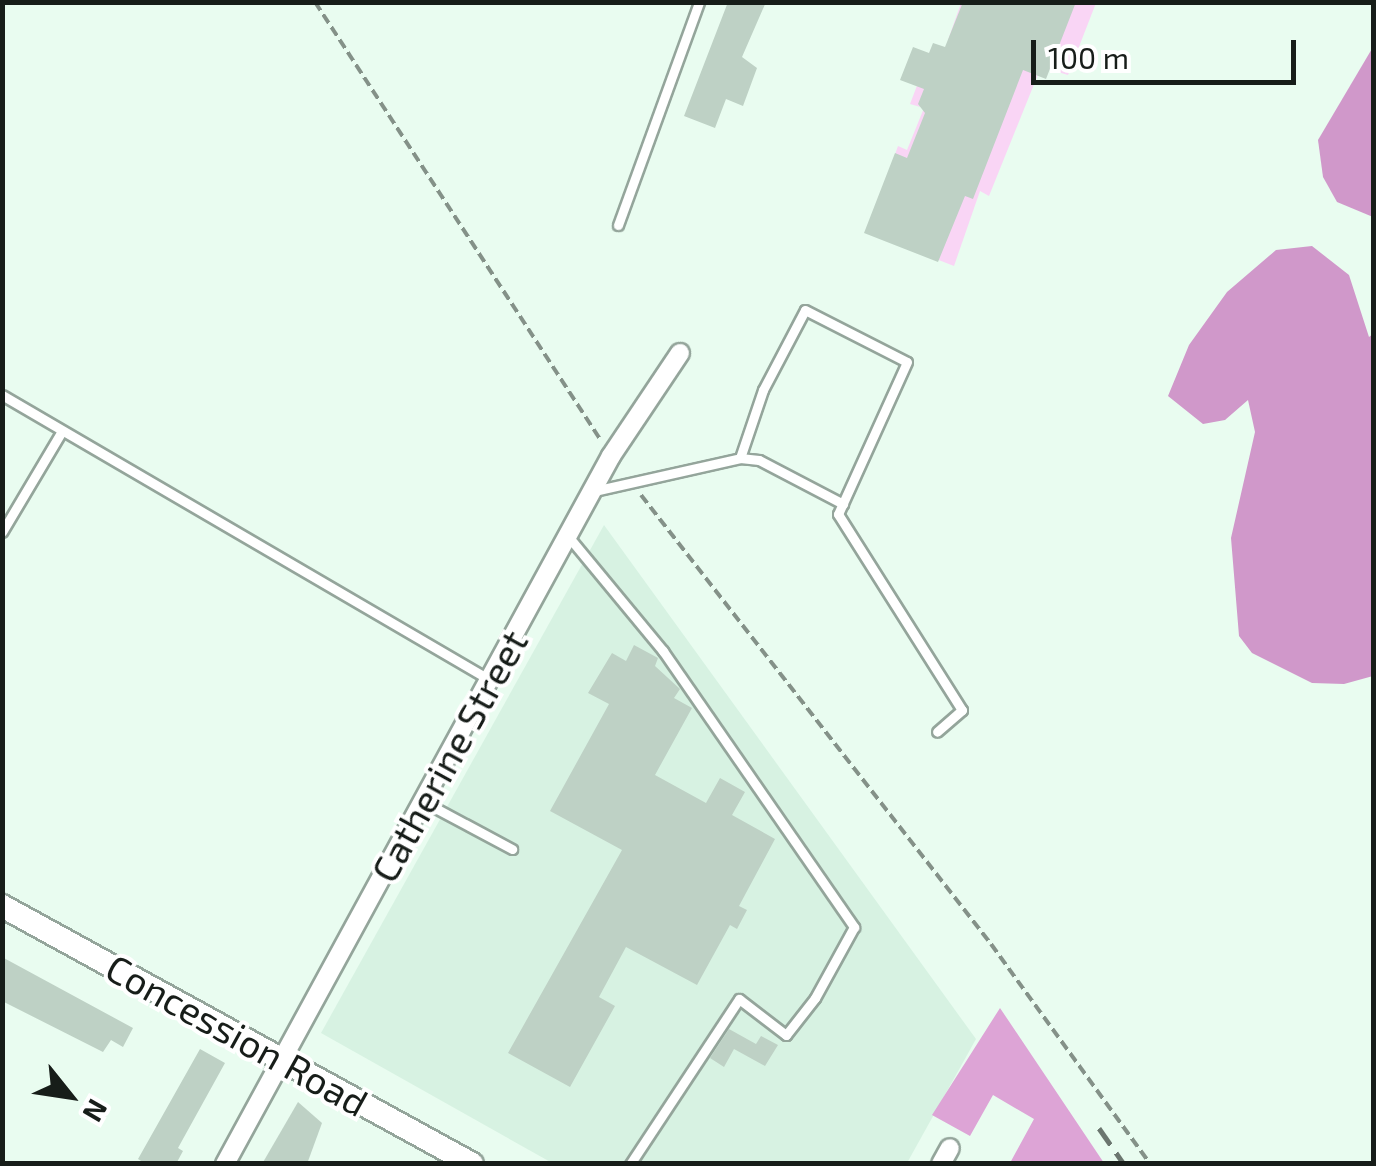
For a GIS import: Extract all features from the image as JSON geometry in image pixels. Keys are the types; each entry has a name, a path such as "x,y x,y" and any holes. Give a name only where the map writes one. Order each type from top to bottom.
{"street":[{"name":"Catherine Street","path":"225,1164 611,456 680,353"},
{"name":"Concession Road","path":"2,906 472,1164"}],"lane":[{"path":"618,226 699,2"},
{"path":"740,458 763,390 806,310 907,362 838,514 962,710 937,732"},
{"path":"2,395 490,680"},
{"path":"2,532 62,431"},
{"path":"592,492 740,458 759,460 843,504"},
{"path":"568,536 663,651 854,927 815,998 786,1034 739,999 630,1164"},
{"path":"424,802 512,848"}],"path":[{"path":"315,2 611,456"},
{"path":"630,481 991,944 1150,1164"}],"shaded area":[{"path":"961,3 1096,3 1068,75 1041,67 989,196 980,191 954,266 867,232 898,146 907,150 924,108 910,104 931,49 967,45 948,40"},
{"path":"1373,47 1374,217 1337,202 1323,177 1318,140"},
{"path":"1312,246 1349,275 1369,337 1373,334 1373,676 1344,684 1312,683 1252,653 1239,636 1231,538 1255,432 1248,400 1225,420 1203,424 1168,396 1189,345 1227,292 1276,250"},
{"path":"604,525 976,1039 907,1163 554,1164 321,1033"},
{"path":"1000,1008 1104,1163 1010,1163 1034,1119 993,1095 970,1136 932,1115"}],"building":[{"path":"728,2 766,2 742,57 757,68 743,106 726,99 715,128 684,116"},
{"path":"963,2 1076,2 1046,79 1023,70 973,199 965,196 938,262 864,233 895,153 907,158 925,113 918,104 924,89 900,80 913,47 929,53 933,43 945,47"},
{"path":"634,645 658,658 655,666 680,689 674,698 692,708 655,775 706,803 720,778 745,792 732,815 775,839 739,906 747,910 737,929 730,925 697,985 626,947 599,997 615,1006 570,1087 508,1053 622,850 550,811 609,704 588,693 612,653 626,661"},
{"path":"2,957 133,1028 123,1047 111,1040 103,1052 2,1001"},
{"path":"729,1029 756,1044 761,1036 778,1045 765,1066 734,1049 724,1067 710,1058"},
{"path":"200,1049 225,1063 178,1148 183,1151 176,1164 146,1164 138,1159"},
{"path":"298,1102 322,1123 307,1164 262,1164"}],"railway":[{"path":"1099,1128 1124,1164"}]}
